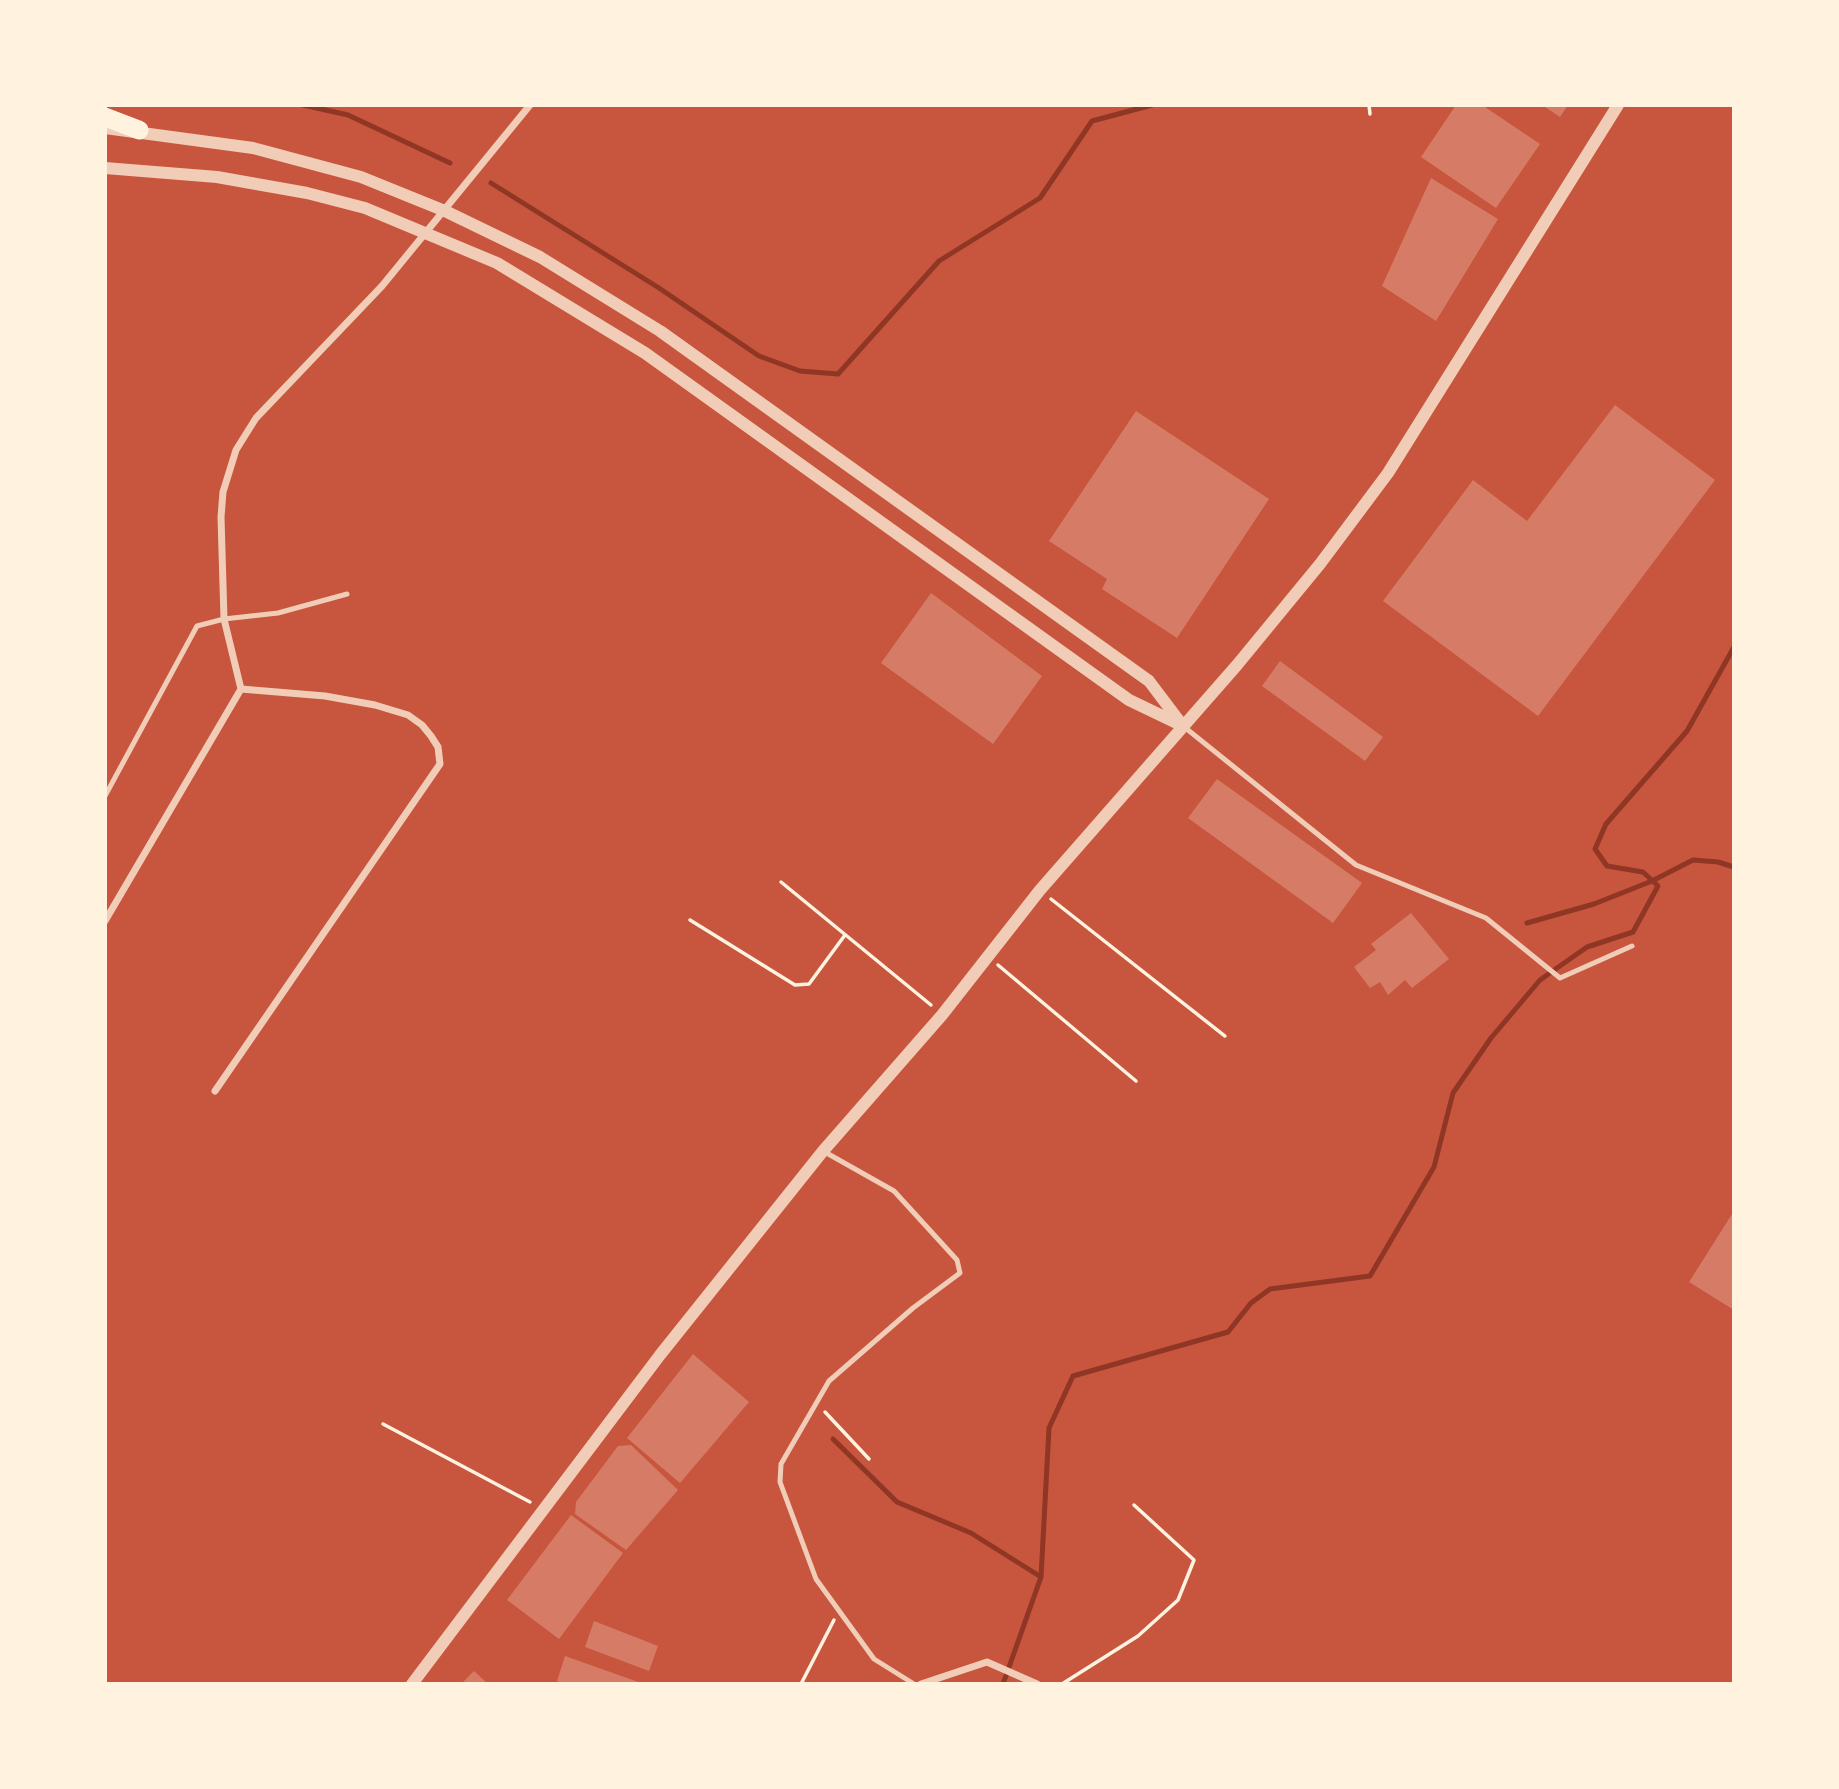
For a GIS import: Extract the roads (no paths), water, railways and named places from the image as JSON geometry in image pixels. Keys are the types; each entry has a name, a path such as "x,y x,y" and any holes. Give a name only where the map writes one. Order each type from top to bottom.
{"highway":[{"path":"105,117 139,130"}],"street":[{"path":"105,921 241,689 224,619 223,492 236,450 256,418 383,286 530,105"},
{"path":"412,1684 660,1354 823,1151 942,1014 1040,890 1312,574 1388,473 1618,105"},
{"path":"105,128 139,130 293,158 377,183 445,211 540,257 660,331 1149,681 1183,726"},
{"path":"105,168 261,183 347,203 426,232 497,263 621,337 1129,700 1183,726"},
{"path":"215,1091 440,764 438,747 431,736 422,724 408,715 324,695 241,689"},
{"path":"921,1684 987,1662 1037,1684"}],"lane":[{"path":"105,796 197,626 224,619 278,613 347,594"},
{"path":"1183,726 1356,865 1486,918 1560,978 1632,946"},
{"path":"823,1151 894,1191 957,1260 960,1273 913,1308 829,1381 781,1464 780,1482 816,1579 874,1659 914,1684"}],"waterway":[{"path":"303,105 348,115 450,163"},
{"path":"491,183 659,288 759,356 800,371 838,374 939,261 1040,198 1092,121 1152,105"},
{"path":"1003,1684 1041,1577 1049,1428 1073,1376 1228,1332 1251,1303 1270,1289 1370,1276 1434,1167 1453,1093 1491,1038 1540,980 1587,947 1633,932 1658,886 1643,872 1607,866 1595,849 1606,824 1687,731 1734,647"},
{"path":"1527,923 1594,904 1652,881 1693,860 1718,862 1734,867"},
{"path":"833,1439 897,1502 971,1533 1041,1577"}]}
